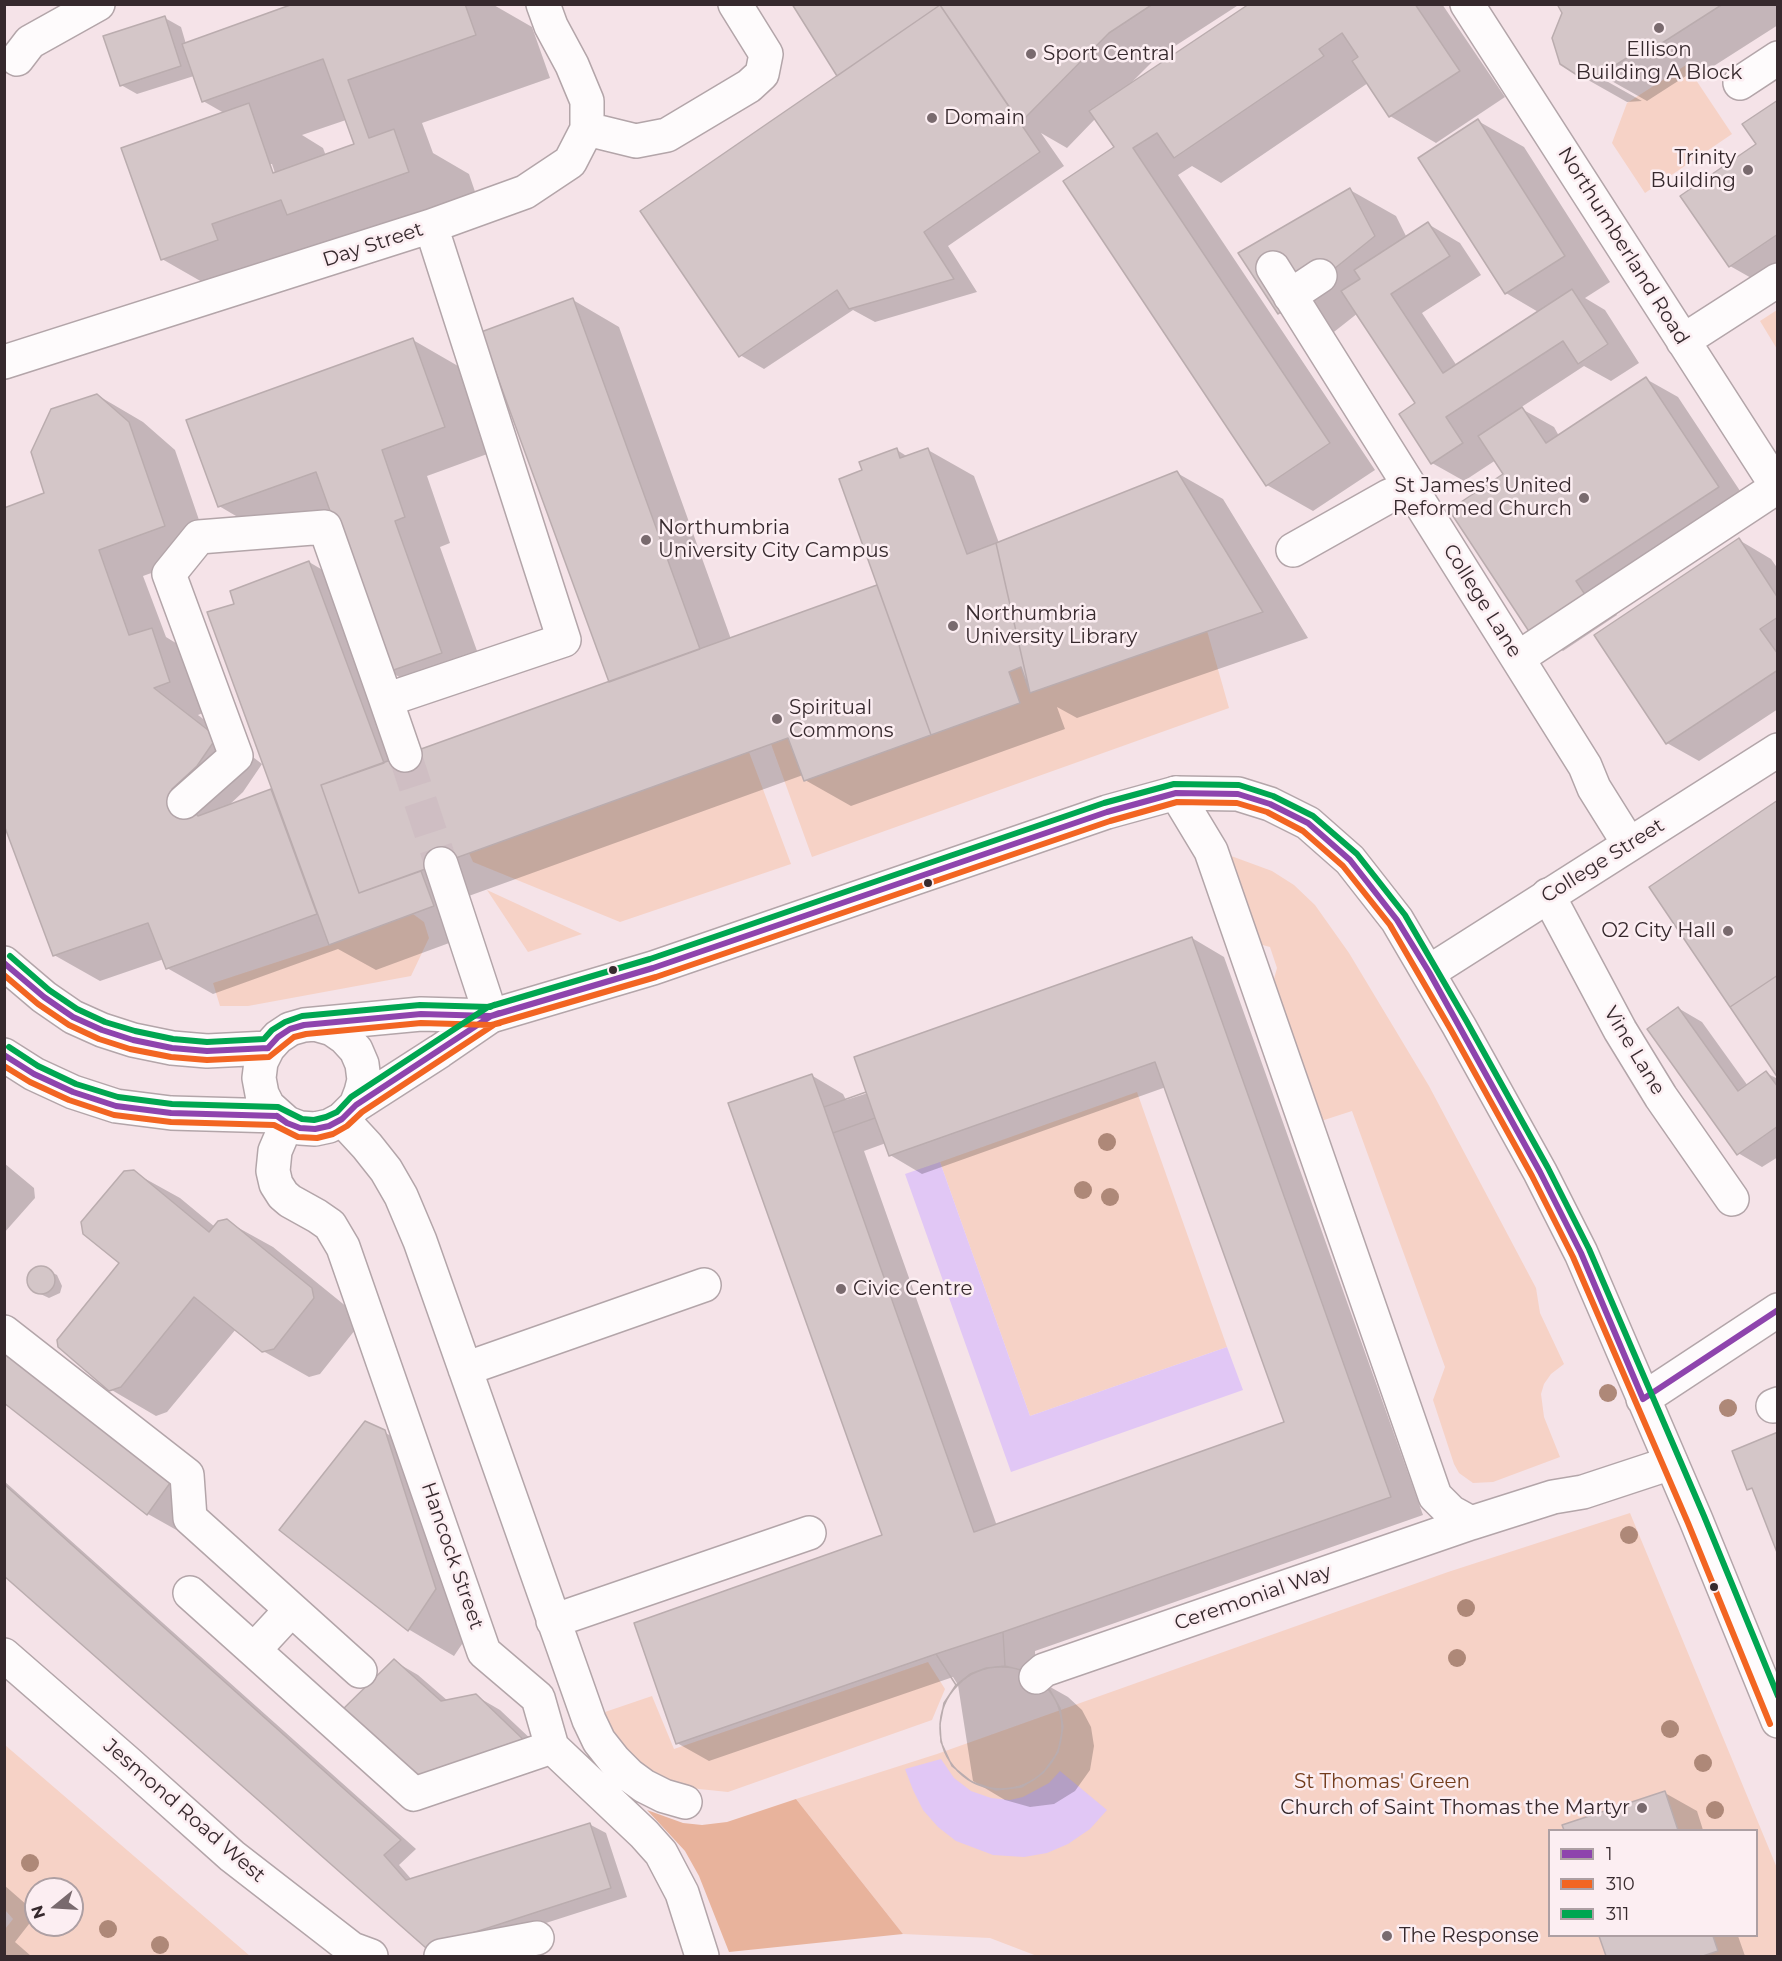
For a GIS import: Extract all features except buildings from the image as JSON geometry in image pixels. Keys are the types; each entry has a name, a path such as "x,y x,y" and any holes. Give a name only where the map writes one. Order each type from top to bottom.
{"main road":[{"path":"16,59 30,42 98,4"},
{"name":"Day Street","path":"4,362 430,226 525,192 570,162 587,129 587,101 572,65 551,26 543,4"},
{"path":"587,129 636,141 667,135 749,86 762,74 766,54 735,4"},
{"name":"Northumberland Road","path":"1467,4 1777,487"},
{"path":"1740,83 1778,58"},
{"path":"386,700 564,640 430,226"},
{"name":"College Lane","path":"1273,268 1585,766 1594,788 1629,844"},
{"path":"1290,296 1320,276"},
{"path":"1683,341 1778,280"},
{"path":"1293,550 1389,496 1411,487"},
{"path":"1518,658 1777,487"},
{"path":"184,802 236,756 169,574 199,537 325,527 405,755"},
{"name":"College Street","path":"1429,972 1778,750"},
{"path":"1176,793 1211,851 1435,1496 1451,1512 1471,1523"},
{"path":"4,1055 34,1074 73,1092 116,1106 171,1113 282,1120 300,1128 315,1129 329,1126 491,1016 652,968 1107,812 1176,793 1238,794 1270,804 1308,823 1350,860 1397,920 1429,972 1540,1172 1576,1243 1671,1463 1778,1721"},
{"path":"441,864 491,1016"},
{"name":"Vine Lane","path":"1548,896 1620,1030 1661,1097 1732,1199"},
{"path":"4,963 73,1017 133,1040 172,1048 207,1051 268,1048"},
{"path":"282,1120 268,1106 262,1094 259,1078 261,1062 268,1048 290,1029 304,1025 421,1014 491,1016"},
{"path":"318,1025 332,1029 345,1038 356,1050 362,1064 361,1092 349,1112"},
{"path":"349,1112 401,1196 420,1241 553,1621 589,1720 599,1741 614,1760 644,1786 664,1796 685,1802"},
{"name":"Hancock Street","path":"282,1120 273,1171 276,1184 290,1201 317,1215 330,1225 338,1236 386,1365 484,1652 538,1698 552,1747"},
{"path":"465,1369 704,1285"},
{"path":"1643,1399 1778,1310"},
{"path":"4,1332 187,1475 190,1518 360,1671"},
{"name":"Ceremonial Way","path":"1036,1677 1044,1670 1471,1523 1553,1497 1583,1492 1671,1463"},
{"path":"553,1621 808,1533"},
{"path":"190,1593 414,1794 552,1747 661,1853 682,1893 702,1956"},
{"path":"254,1650 291,1610"},
{"name":"Jesmond Road West","path":"4,1655 232,1856 352,1949 371,1956"},
{"path":"441,1956 537,1938"}],"green space":[{"path":"1686,65 1732,134 1645,193 1612,143 1627,103"},
{"path":"1777,310 1777,349 1760,321"},
{"path":"1206,627 1229,708 812,857 771,744 788,738 804,781 1020,703 1009,672 1021,667 1030,693"},
{"path":"749,752 791,864 620,922 473,862 469,853"},
{"path":"1223,853 1272,871 1294,885 1315,905 1349,953 1429,1086 1536,1288 1540,1313 1564,1364 1551,1374 1541,1394 1544,1417 1560,1457 1493,1482 1473,1483 1459,1473 1433,1400 1445,1367 1352,1111 1321,1121 1272,986 1277,968 1270,947 1255,943"},
{"path":"487,890 582,934 528,952"},
{"path":"413,914 424,922 429,938 411,976 248,1006 220,1006 213,983 329,945"},
{"path":"1137,1092 1227,1347 1030,1416 940,1162"},
{"name":"St Thomas' Green","path":"1630,1513 1777,1868 1777,1956 1037,1956 990,1938 903,1934 796,1799 937,1754 1448,1572"},
{"path":"928,1662 945,1689 932,1720 728,1792 680,1787 639,1767 612,1731 605,1712 652,1696 674,1749"},
{"path":"4,1745 250,1956 5,1956 5,1929 13,1919 5,1910"}],"shaded area":[{"path":"940,1162 1030,1416 1227,1347 1243,1390 1011,1472 905,1174"},
{"path":"941,1759 954,1778 971,1791 991,1798 1010,1800 1023,1797 1049,1783 1060,1771 1107,1810 1090,1829 1068,1844 1047,1853 1024,1857 993,1855 956,1841 938,1827 923,1810 905,1769"},
{"path":"796,1799 903,1934 729,1952 699,1876 685,1851 647,1810 683,1823 702,1825 727,1822"}],"tunnel":[{"path":"405,755 441,864"}],"transit line":[{"name":"311","path":"9,1047 38,1066 76,1084 118,1097 172,1104 278,1107 302,1119 314,1120 337,1112 351,1097 488,1007 650,959 1104,803 1174,784 1239,785 1273,796 1313,816 1357,854 1405,915 1467,1022 1548,1168 1589,1249 1704,1516 1778,1696"},
{"name":"1","path":"277,1116 300,1128 315,1129 329,1126 342,1119 356,1105 491,1016 653,968 1107,812 1176,793 1238,794 1270,804 1308,823 1350,860 1397,920 1429,972 1540,1172 1581,1253 1643,1399"},
{"name":"310","path":"4,1066 30,1082 69,1100 114,1115 171,1122 274,1125 298,1137 317,1138 333,1134 347,1126 362,1112 495,1024 656,977 1110,821 1177,802 1237,803 1267,812 1303,831 1343,866 1390,925 1532,1176 1573,1257 1688,1523 1770,1724"},
{"name":"311","path":"10,956 49,990 77,1009 105,1022 173,1039 207,1042 264,1039 272,1030 285,1022 302,1016 420,1005 490,1007 494,1005"},
{"name":"1","path":"4,963 44,997 73,1017 133,1040 172,1048 207,1051 268,1048"},
{"name":"310","path":"4,975 38,1004 69,1025 99,1039 130,1049 171,1057 207,1060 269,1057 294,1037 306,1034 421,1023 491,1025 500,1023"},
{"name":"1","path":"268,1048 290,1029 304,1025 421,1014 491,1016 499,1013"},
{"name":"1","path":"4,1055 34,1074 73,1092 116,1106 171,1113 277,1116"},
{"name":"1","path":"1643,1399 1778,1310"}],"place":[{"name":"Ellison Building A Block","path":"1659,28"},
{"name":"Sport Central","path":"1031,54"},
{"name":"Domain","path":"932,118"},
{"name":"Trinity Building","path":"1748,170"},
{"name":"St James’s United Reformed Church","path":"1584,498"},
{"name":"Northumbria University City Campus","path":"646,540"},
{"name":"Northumbria University Library","path":"953,626"},
{"name":"Spiritual Commons","path":"777,719"},
{"name":"O2 City Hall","path":"1728,931"},
{"name":"Civic Centre","path":"841,1289"},
{"name":"Church of Saint Thomas the Martyr","path":"1642,1808"},
{"name":"The Response","path":"1387,1936"}]}
